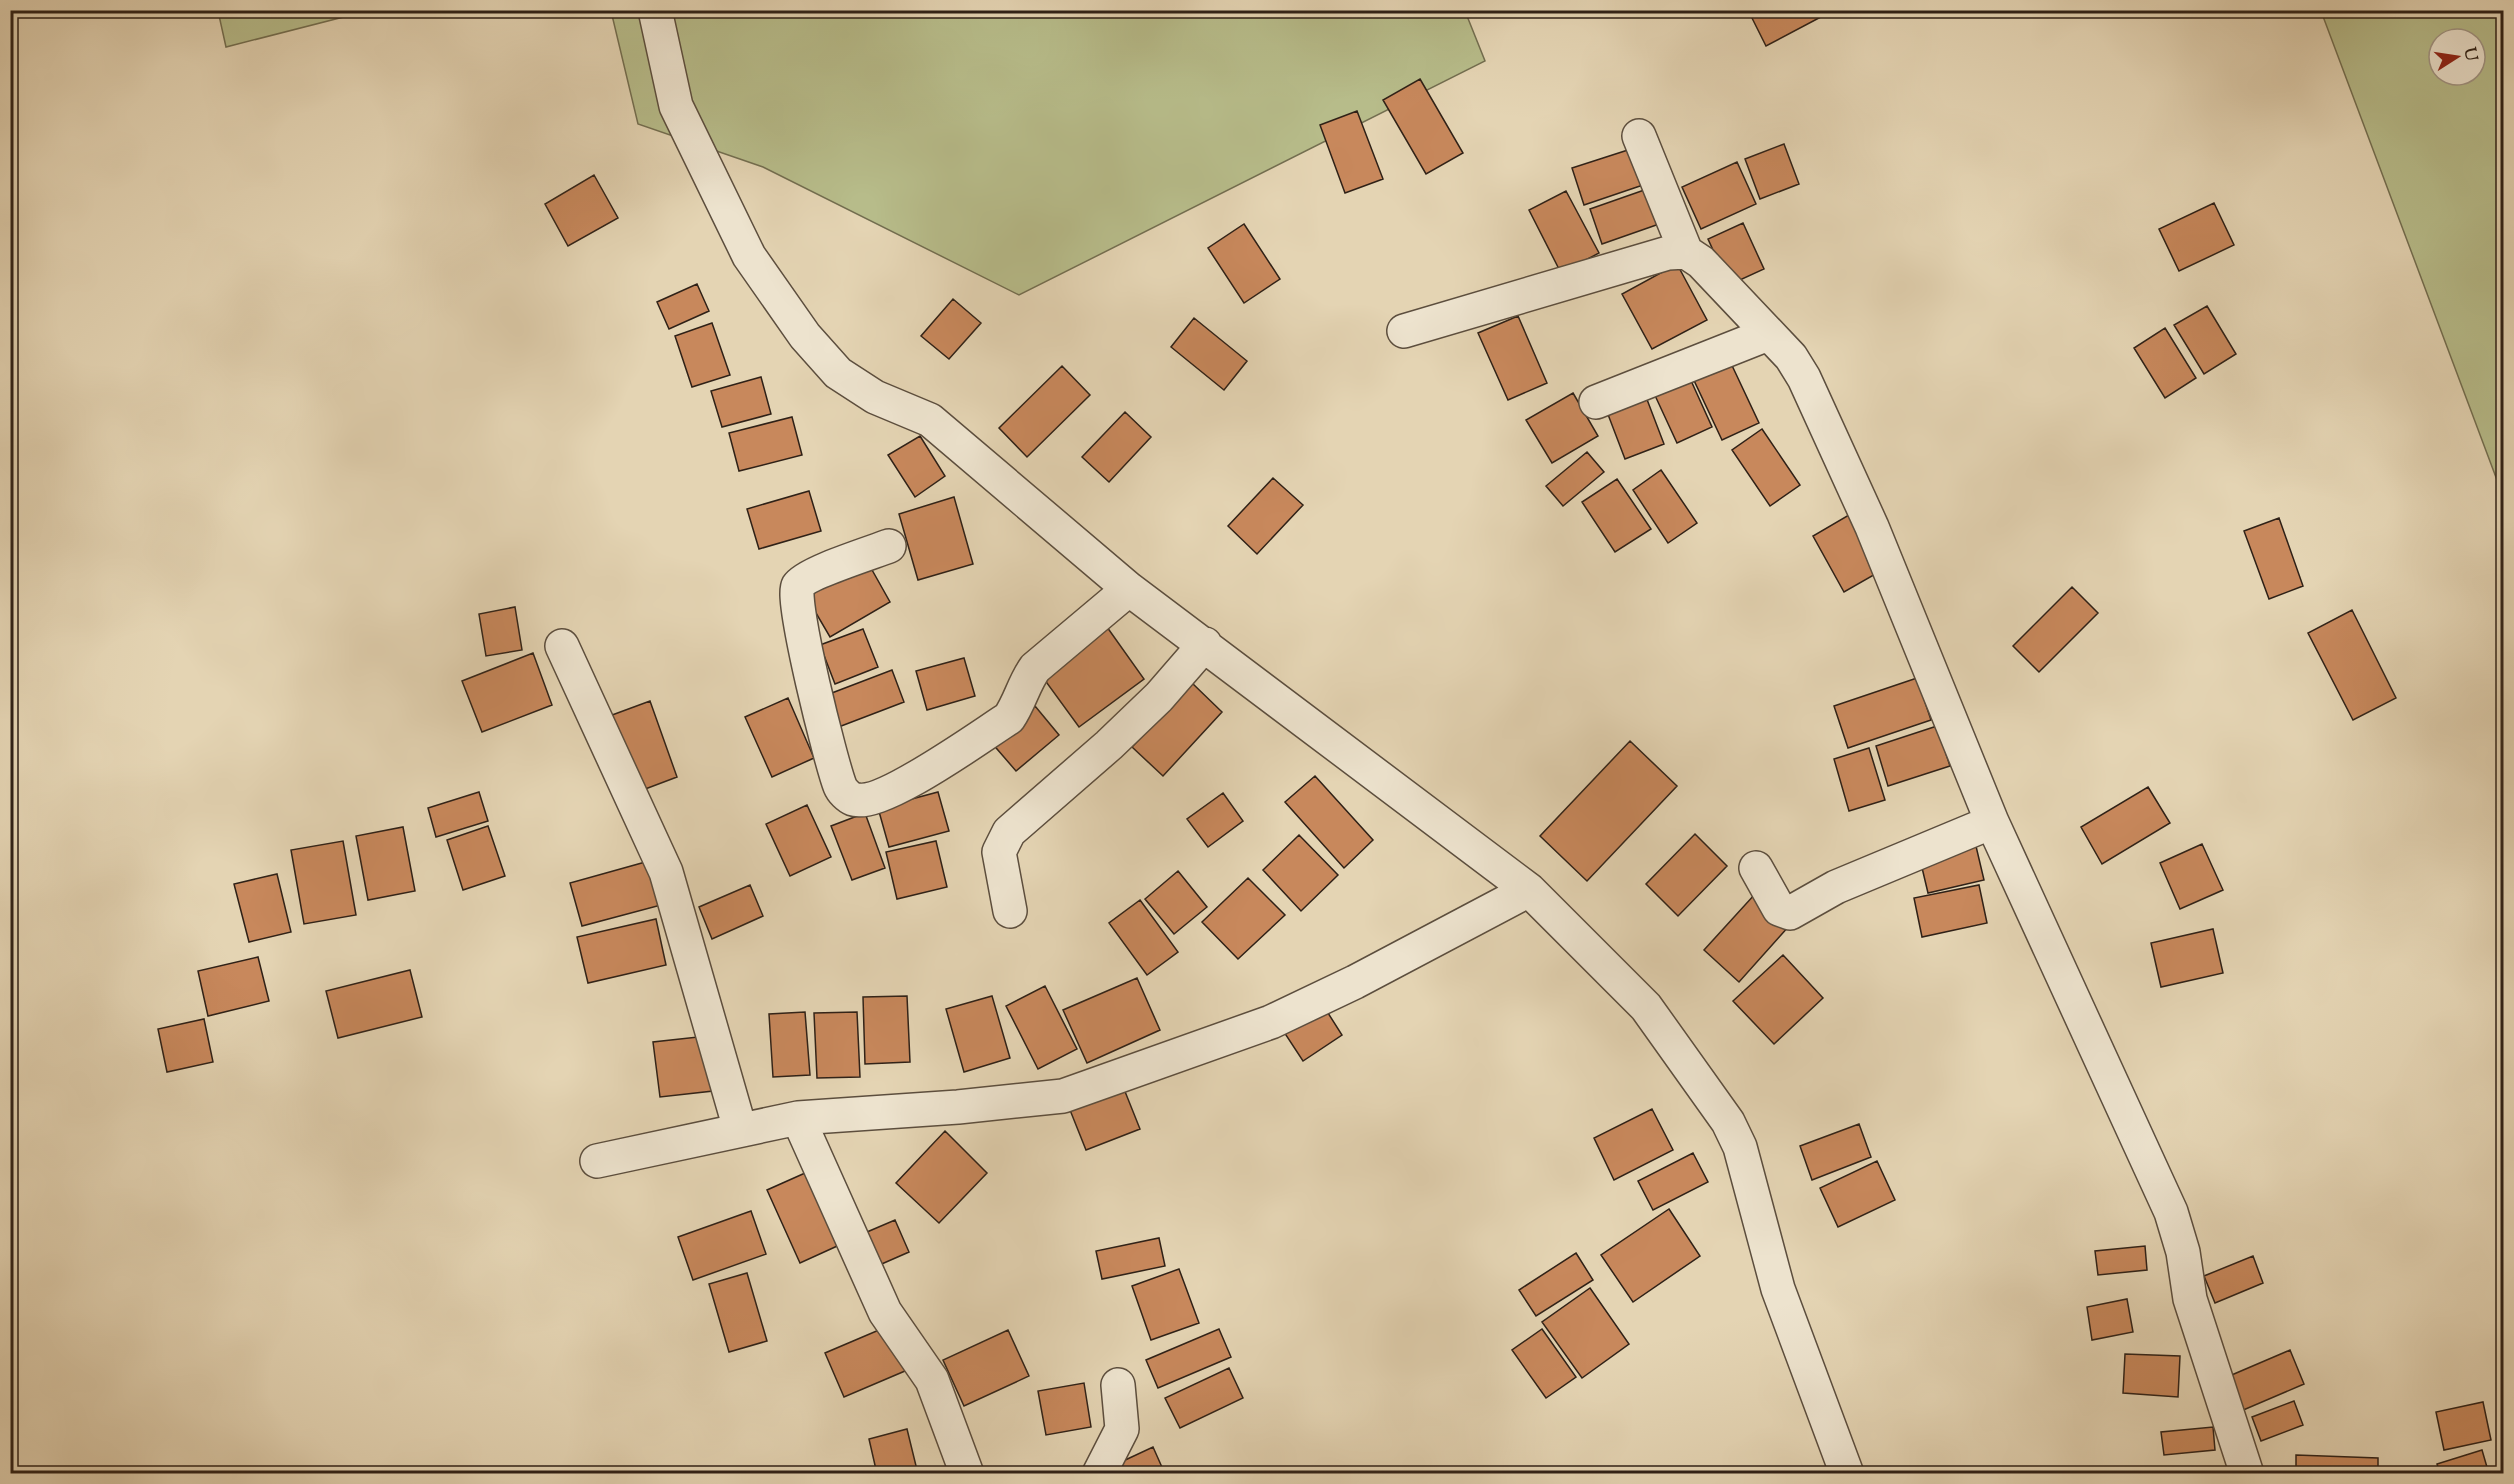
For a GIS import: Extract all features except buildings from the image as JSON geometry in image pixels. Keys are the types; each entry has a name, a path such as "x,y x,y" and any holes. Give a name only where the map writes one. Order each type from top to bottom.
{"street":[{"path":"655,10 676,106 749,256 805,336 838,373 875,397 930,420 1129,589 1529,890 1646,1007 1728,1122 1740,1147 1778,1288 1847,1473"},
{"path":"1639,136 1686,252 1701,262 1791,357 1809,389 1872,527 1992,822 2171,1212 2183,1252 2190,1299 2247,1473"},
{"path":"1404,331 1668,253 1686,252"},
{"path":"1596,402 1768,334"},
{"path":"889,546 805,578 796,591 798,612 838,778 841,789 852,799 873,799 925,773 1009,718 1018,704 1027,679 1035,668 1129,589"},
{"path":"1010,911 999,852 1009,832 1109,745 1159,697 1204,644"},
{"path":"562,646 666,872 740,1129"},
{"path":"1756,868 1779,909 1790,913 1836,887 1992,822"},
{"path":"597,1161 798,1118 958,1107 1063,1096 1271,1022 1355,982 1529,890"},
{"path":"798,1118 885,1311 932,1380 967,1473"},
{"path":"1099,1473 1122,1429 1118,1385"}],"green space":[{"path":"218,10 367,11 226,47"},
{"path":"611,11 1465,11 1485,61 1019,295 763,167 638,124"},
{"path":"2321,11 2503,11 2503,496"}]}
